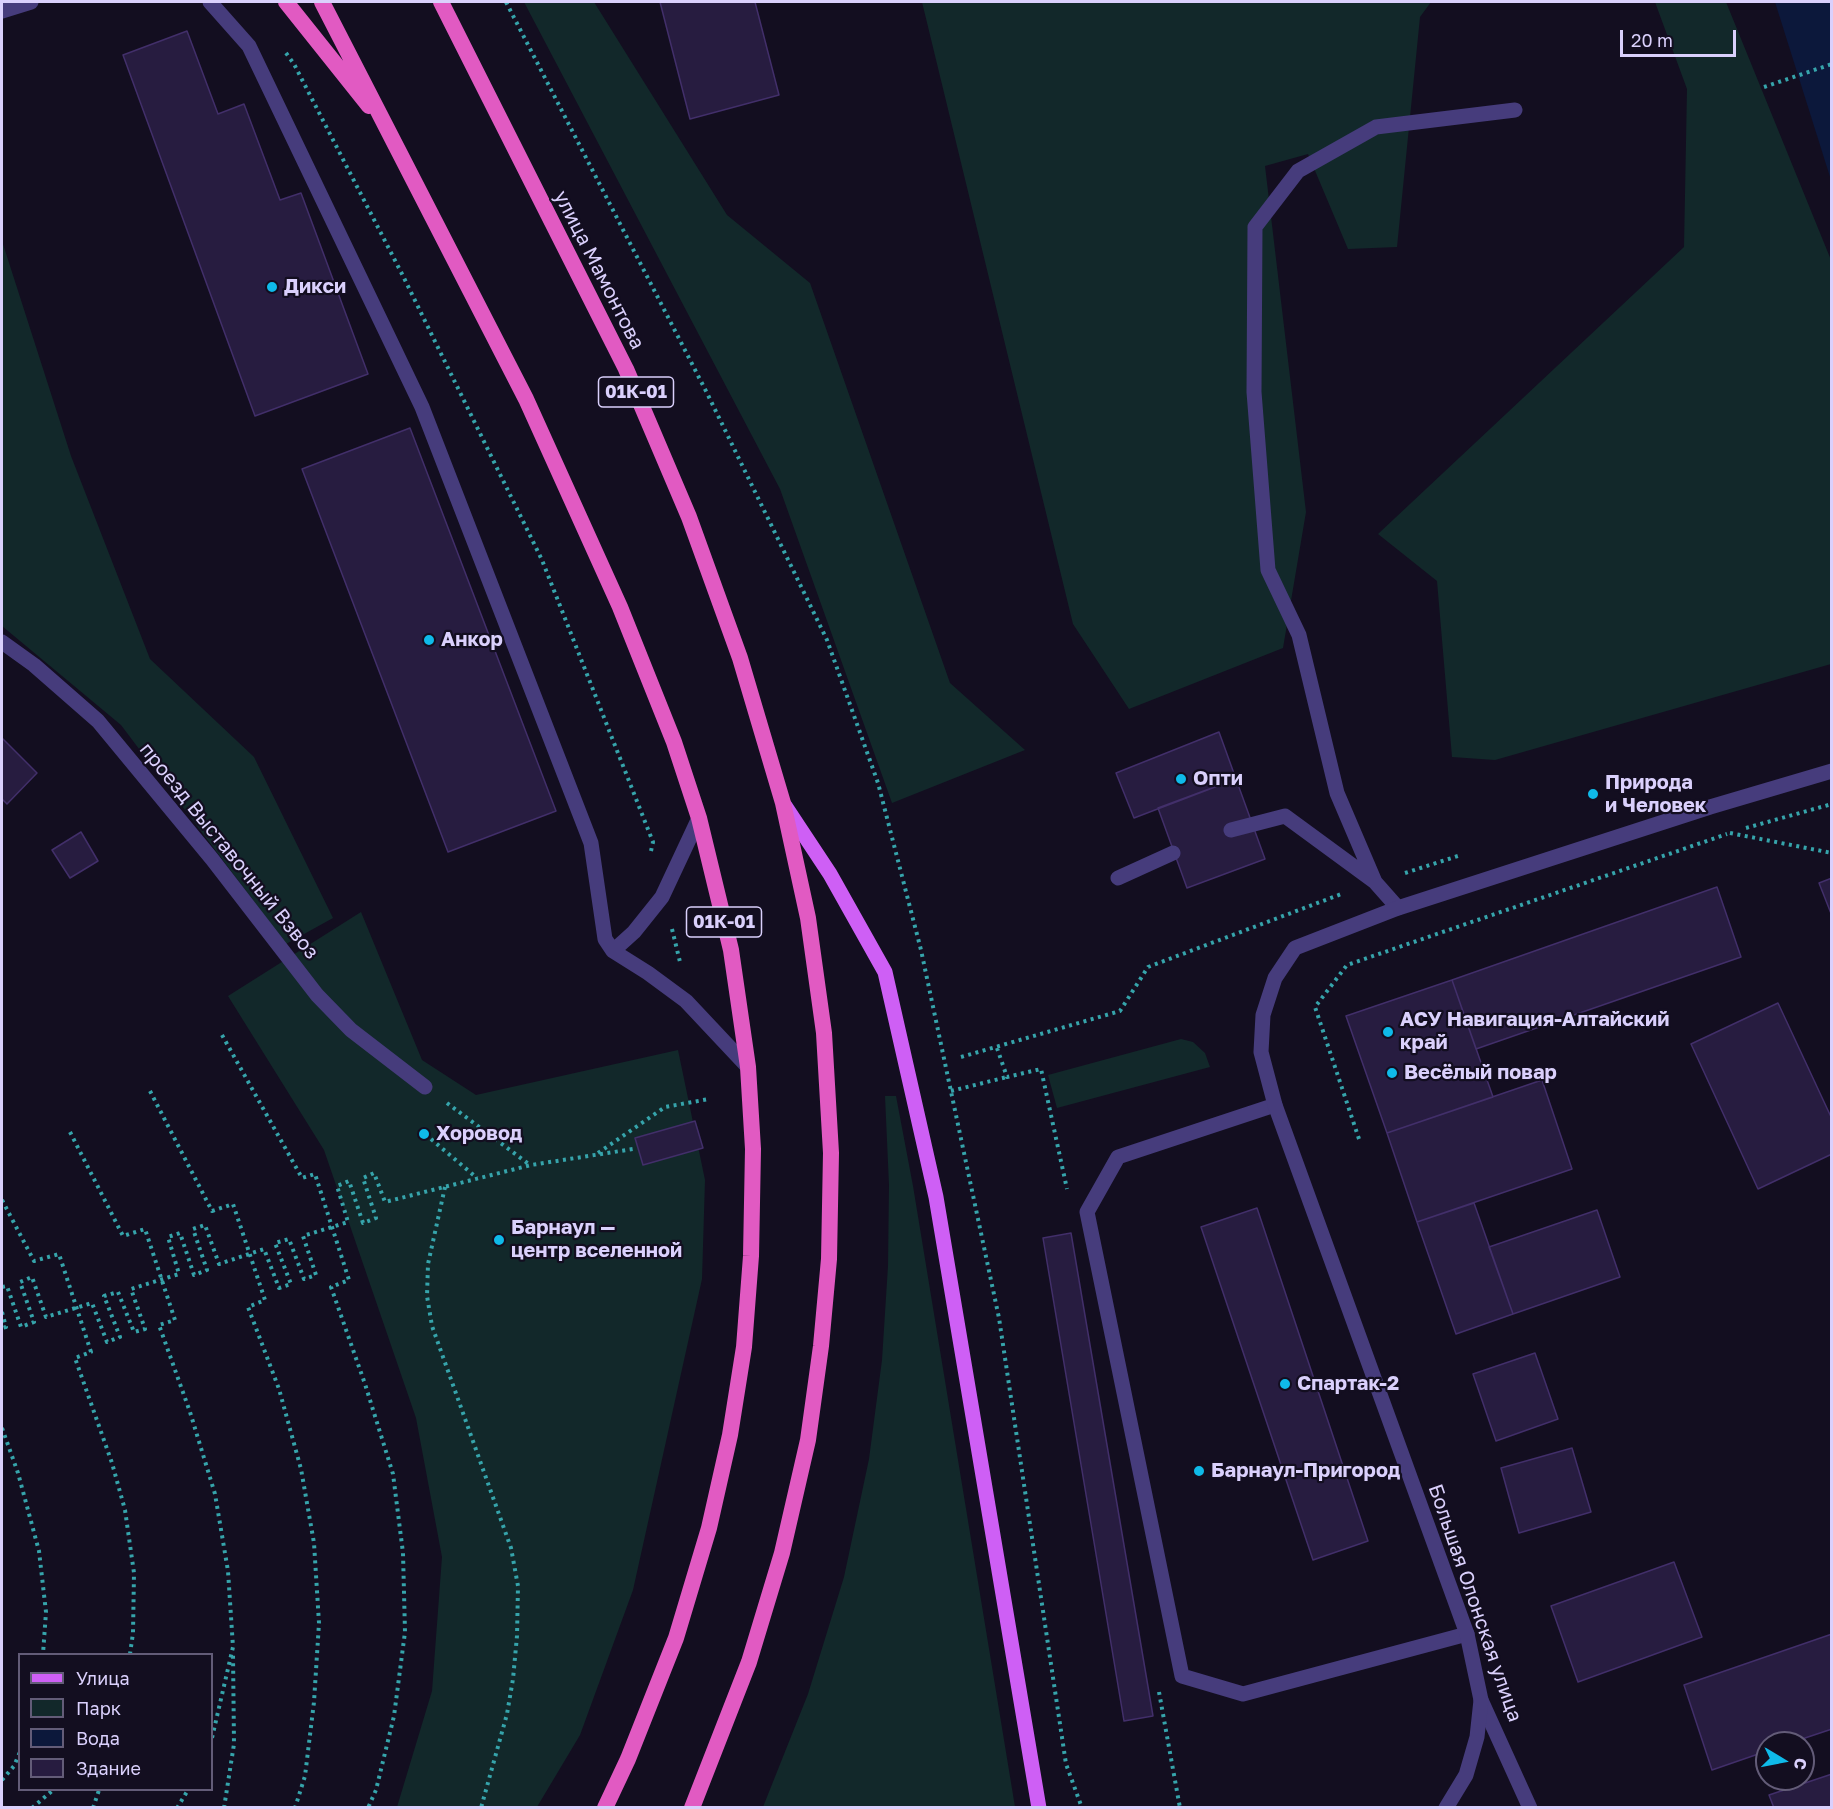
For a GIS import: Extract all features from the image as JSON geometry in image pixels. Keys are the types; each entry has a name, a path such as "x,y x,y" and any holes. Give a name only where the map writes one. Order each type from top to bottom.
{"highway":[{"path":"286,2 392,135"},
{"name":"01К-01","path":"322,2 526,399 620,607 674,742 699,818 731,950 748,1067 753,1149 752,1256 744,1347 730,1435 710,1528 676,1638 628,1759 605,1808"},
{"name":"улица Мамонтова","path":"441,2 631,380 689,517 740,658 783,803"},
{"name":"01К-01","path":"692,1808 749,1662 782,1553 808,1440 821,1346 829,1259 831,1153 824,1033 808,918 783,803"}],"main road":[{"path":"783,803 830,874 885,972 936,1197 1039,1808"},
{"path":"596,1808 628,1759"}],"street":[{"path":"2,11 31,2"},
{"path":"210,2 249,46 422,407 591,843 605,939 613,951 686,1001 748,1067"},
{"path":"1375,882 1337,793 1299,635 1268,570 1254,392 1256,227 1298,171 1376,127 1515,110"},
{"name":"проезд Выставочный Взвоз","path":"2,642 34,665 98,721 212,860 317,995 351,1030 425,1087"},
{"name":"Большая Олонская улица","path":"1530,1808 1481,1700 1467,1634 1275,1105 1261,1052 1263,1014 1275,978 1295,948 1398,908 1710,807 1832,771"},
{"path":"1231,830 1285,816 1375,882 1398,908"},
{"path":"613,951 634,932 662,897 699,818"},
{"path":"1118,878 1173,853"},
{"path":"1275,1105 1118,1157 1087,1212 1182,1676 1242,1694 1467,1634"},
{"path":"1446,1808 1466,1775 1478,1737 1481,1700"}],"path":[{"path":"506,2 708,395"},
{"path":"281,46 294,64 403,276 542,560 653,842 649,860"},
{"path":"1764,87 1832,64"},
{"path":"1359,1139 1315,1007 1347,965 1730,833 1832,804"},
{"path":"1730,833 1832,854"},
{"path":"670,923 679,952 681,971"},
{"path":"222,1035 302,1178 315,1174 349,1280 331,1287 393,1474 403,1553 405,1632 394,1716 376,1790 368,1808"},
{"path":"951,1091 1007,1077"},
{"path":"425,1087 531,1165"},
{"path":"150,1091 212,1211 233,1204 265,1300 248,1306 279,1389 301,1469 314,1543 319,1623 314,1702 305,1776 295,1808"},
{"path":"598,1154 665,1107 709,1099"},
{"path":"70,1132 123,1236 145,1229 175,1320 159,1325 190,1412 215,1494 228,1571 233,1647 234,1744 224,1808"},
{"path":"431,1139 478,1179"},
{"path":"2,1287 7,1286 21,1327 34,1322 20,1282 32,1277 46,1317 92,1303 107,1342 120,1337 104,1296 118,1292 134,1332 145,1329 131,1290 179,1274 168,1237 180,1233 194,1275 207,1270 193,1229 205,1225 219,1264 264,1249 279,1288 291,1284 275,1243 289,1239 304,1279 316,1275 303,1236 348,1222 337,1186 349,1182 363,1223 376,1218 363,1178 374,1173 385,1202 531,1165 633,1149"},
{"path":"445,1187 428,1264 427,1296 432,1326 511,1548 518,1586 513,1679 507,1714 481,1808"},
{"path":"2,1200 34,1261 59,1254 91,1352 75,1358 112,1463 125,1510 134,1573 133,1633 129,1653"},
{"path":"2,1312 6,1327 2,1329"},
{"path":"2,1428 18,1473 39,1551 46,1612 43,1653"},
{"path":"213,1734 233,1647"},
{"path":"2,1780 14,1766 18,1757"},
{"path":"32,1808 52,1791"},
{"path":"93,1808 99,1791"},
{"path":"177,1808 187,1791"}],"green space":[{"path":"524,2 594,2 727,215 810,283 950,683 1025,750 892,803 780,489"},
{"path":"922,2 1431,2 1420,17 1397,247 1348,249 1308,154 1265,166 1306,512 1283,648 1129,709 1073,624"},
{"path":"1655,2 1726,2 1831,260 1831,664 1495,760 1452,757 1437,581 1378,534 1684,247 1687,89"},
{"path":"2,241 71,456 150,659 254,757 333,918 286,944 121,725 2,626"},
{"path":"361,912 422,1060 476,1095 678,1050 705,1180 702,1279 633,1590 580,1735 537,1807 397,1807 432,1691 442,1557 416,1418 324,1150 228,996"},
{"path":"1181,1039 1193,1042 1205,1053 1210,1067 1057,1108 1048,1075"},
{"path":"885,1096 896,1096 913,1186 1015,1807 763,1807 808,1694 844,1577 869,1459 882,1360 888,1266 889,1185"}],"water":[{"path":"1775,2 1830,2 1831,5 1831,180"}],"building":[{"path":"660,2 755,2 779,95 690,119"},
{"name":"Дикси","path":"187,31 218,114 244,104 280,200 301,193 368,374 255,416 123,55"},
{"name":"Анкор","path":"410,428 556,811 448,852 302,469"},
{"path":"1219,732 1236,779 1134,818 1116,773"},
{"path":"2,738 37,773 7,804 2,799"},
{"path":"1236,779 1265,859 1187,888 1158,808"},
{"path":"81,832 98,861 70,878 52,850"},
{"path":"1832,878 1832,916 1819,883"},
{"path":"1717,887 1741,957 1476,1049 1452,980"},
{"path":"1452,980 1493,1097 1387,1133 1346,1016"},
{"path":"1778,1003 1832,1119 1832,1154 1758,1189 1691,1044"},
{"path":"1542,1080 1572,1169 1417,1222 1387,1133"},
{"path":"695,1121 703,1148 643,1165 635,1138"},
{"path":"1474,1203 1513,1314 1456,1334 1417,1222"},
{"name":"Спартак-2","path":"1257,1208 1368,1541 1313,1560 1201,1227"},
{"path":"1597,1210 1620,1277 1513,1314 1489,1247"},
{"path":"1071,1233 1153,1716 1124,1721 1043,1238"},
{"path":"1535,1353 1558,1419 1496,1441 1473,1374"},
{"path":"1572,1448 1591,1512 1519,1533 1501,1468"},
{"path":"1674,1562 1702,1637 1578,1682 1551,1606"},
{"path":"1832,1634 1832,1729 1815,1735 1815,1731 1755,1731 1755,1755 1712,1770 1684,1685"},
{"path":"1832,1774 1832,1808 1774,1808 1769,1795 1781,1791 1815,1791 1815,1780"}],"place":[{"name":"Дикси","path":"272,287"},
{"name":"Анкор","path":"429,640"},
{"name":"Опти","path":"1181,779"},
{"name":"Природа и Человек","path":"1593,794"},
{"name":"АСУ Навигация-Алтайский край","path":"1388,1032"},
{"name":"Весёлый повар","path":"1392,1073"},
{"name":"Хоровод","path":"424,1134"},
{"name":"Барнаул — центр вселенной","path":"499,1240"},
{"name":"Спартак-2","path":"1285,1384"},
{"name":"Барнаул-Пригород","path":"1199,1471"}]}
